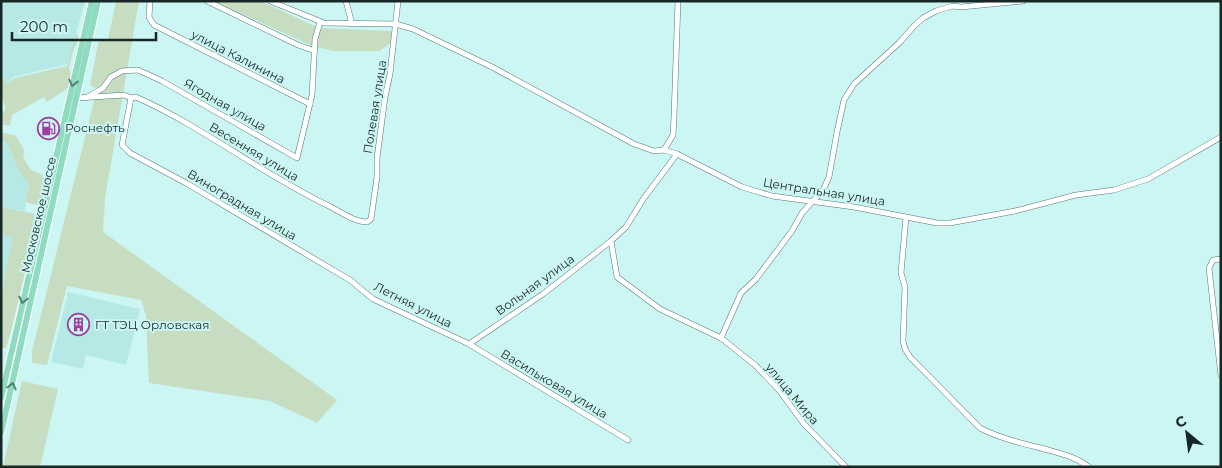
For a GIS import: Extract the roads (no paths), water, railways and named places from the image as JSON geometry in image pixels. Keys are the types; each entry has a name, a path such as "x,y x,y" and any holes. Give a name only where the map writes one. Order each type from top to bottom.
{"main road":[{"name":"Московское шоссе","path":"1,398 5,363 92,1"},
{"name":"Московское шоссе","path":"1,433 98,1"},
{"path":"5,363 17,366"}],"street":[{"name":"улица Калинина","path":"150,1 149,18 151,23 310,104"},
{"path":"207,1 298,45 316,51"},
{"name":"Центральная улица","path":"270,1 320,22 396,24 413,29 492,67 634,144 654,151 664,150 678,154 742,187 772,196 854,207 937,223 950,223 1076,195 1114,190 1148,179 1221,137"},
{"path":"346,1 352,24"},
{"name":"Полевая улица","path":"368,222 371,219 378,177 378,148 384,97 390,74 398,1"},
{"path":"664,150 673,135 678,1"},
{"path":"721,338 741,293 756,279 792,231 802,213 824,190 829,177 844,100 854,84 899,43 915,25 936,11 954,3 961,7 1023,1"},
{"path":"310,104 314,84 315,39 320,22"},
{"name":"Ягодная улица","path":"84,99 104,88 111,77 122,70 143,72 297,158 310,104"},
{"name":"Весенняя улица","path":"77,98 124,95 131,98 136,97 319,201 359,221 368,222"},
{"name":"Виноградная улица","path":"131,98 123,142 124,148 130,153 186,183 350,280"},
{"name":"Вольная улица","path":"469,344 543,294 626,227 644,198 678,154"},
{"path":"906,217 901,273 905,287 903,341 910,357 980,428 1032,446 1072,457 1082,461 1089,467"},
{"name":"улица Мира","path":"610,241 617,277 660,309 721,338 755,365 779,390 804,424 846,467"},
{"path":"1221,259 1213,260 1209,268 1221,376"},
{"name":"Летняя улица","path":"350,280 373,299 469,344"},
{"name":"Васильковая улица","path":"469,344 628,440"}],"place":[{"name":"Роснефть","path":"49,128"},
{"name":"ГТ ТЭЦ Орловская","path":"79,325"}]}
